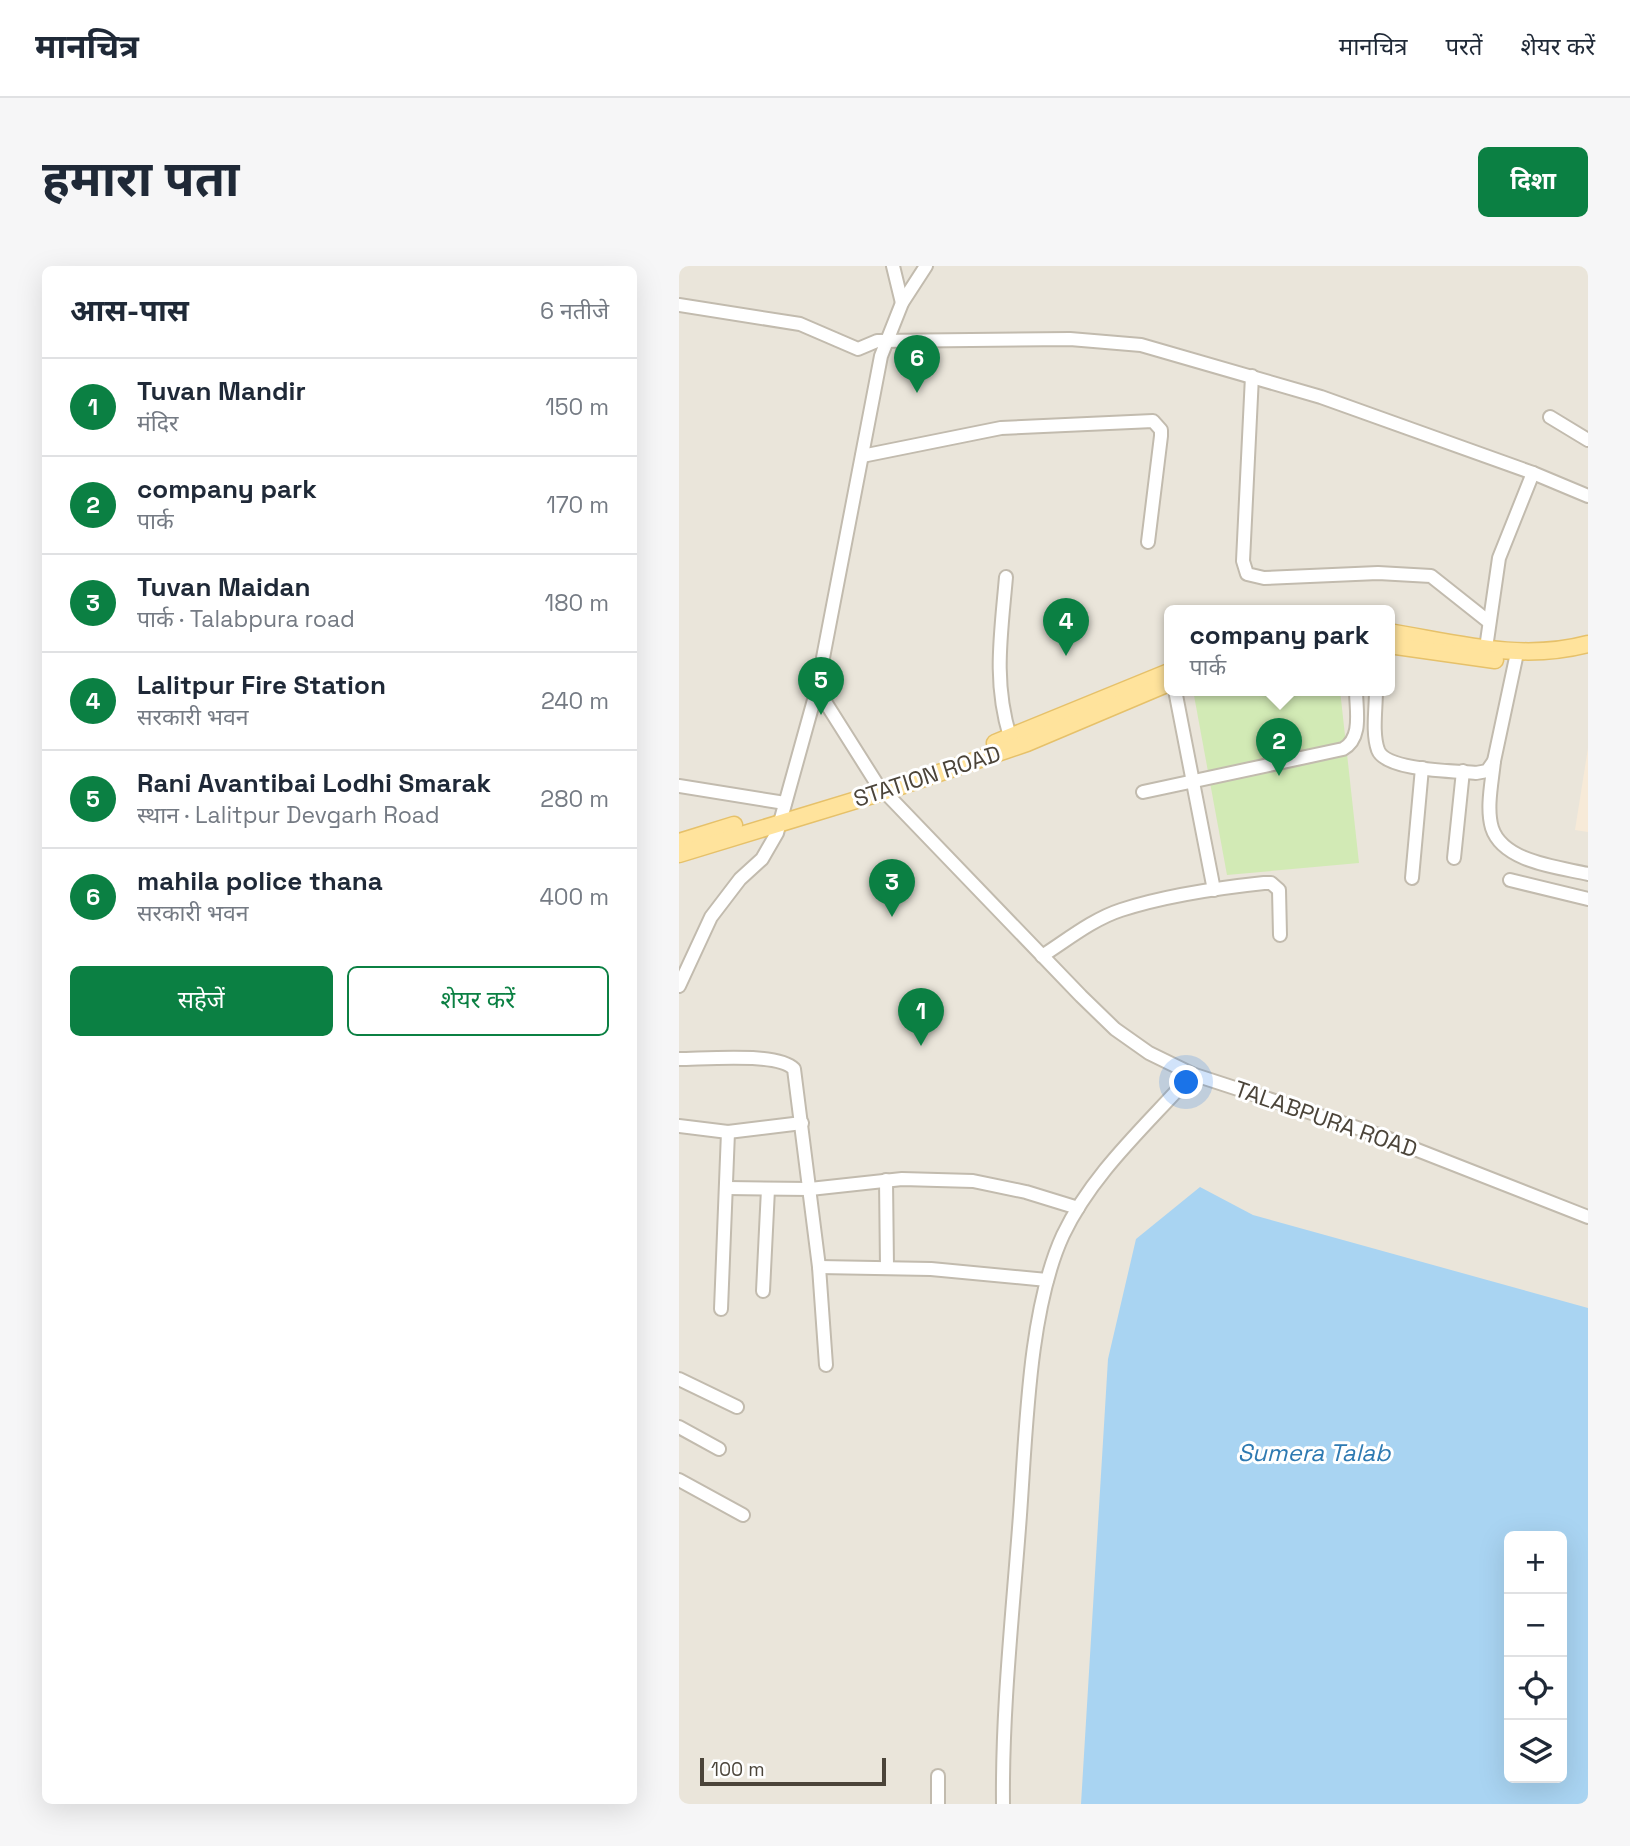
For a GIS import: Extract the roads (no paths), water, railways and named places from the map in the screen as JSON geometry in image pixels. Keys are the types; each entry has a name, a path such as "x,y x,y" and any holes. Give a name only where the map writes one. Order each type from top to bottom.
{"main road":[{"path":"1395,633 1486,648 1517,657 1588,644"},
{"path":"1395,646 1455,656 1588,654"},
{"path":"679,842 882,787 1164,674"},
{"name":"STATION ROAD","path":"882,787 1027,743 1164,685"},
{"path":"679,854 782,812"}],"street":[{"path":"893,266 902,303"},
{"path":"679,986 711,917 771,845 817,689 886,340 902,303 926,266"},
{"path":"679,305 800,324 864,346 886,340 1101,339 1151,348 1252,376 1533,473 1588,496"},
{"path":"1252,376 1243,561 1247,573 1263,578 1378,573 1431,576 1489,622"},
{"path":"1550,417 1588,440"},
{"path":"862,456 1001,428 1153,421 1161,430 1161,436 1147,542"},
{"path":"1486,648 1499,558 1533,473"},
{"path":"1006,577 999,677 1000,703 1010,737"},
{"path":"1517,657 1494,761 1490,812 1497,839 1510,850 1533,860 1588,874"},
{"name":"TALABPURA ROAD","path":"817,689 882,787 1115,1029 1149,1053 1192,1074 1378,1135 1588,1217"},
{"path":"1176,696 1214,890"},
{"path":"1143,792 1192,779 1343,749 1351,744 1356,736 1356,696"},
{"path":"1376,696 1375,729 1382,758 1397,765 1463,771 1487,771 1494,761"},
{"path":"1412,878 1422,768"},
{"path":"1454,858 1463,771"},
{"path":"679,786 782,812"},
{"path":"1510,880 1588,899"},
{"path":"1042,956 1094,922 1120,910 1214,890 1264,883 1276,886 1280,898 1280,935"},
{"path":"679,1059 770,1059 788,1063 796,1077 819,1267 825,1365"},
{"path":"1003,1804 1009,1670 1028,1412 1047,1280 1063,1236 1106,1167 1192,1074"},
{"path":"679,1126 729,1132 801,1123"},
{"path":"721,1309 729,1132"},
{"path":"727,1188 810,1189 886,1180 973,1181 1026,1192 1078,1208"},
{"path":"886,1180 887,1267"},
{"path":"763,1291 768,1189"},
{"path":"819,1267 887,1267 989,1273 1047,1280"},
{"path":"679,1379 737,1408"},
{"path":"679,1427 719,1449"},
{"path":"679,1480 743,1514"},
{"path":"938,1804 939,1776"}],"water":[{"name":"Sumera Talab","path":"1200,1187 1253,1215 1588,1308 1588,1804 1081,1804 1108,1359 1136,1239"}],"place":[{"name":"mahila police thana","path":"917,393"},
{"name":"Lalitpur Fire Station","path":"1066,656"},
{"name":"Rani Avantibai Lodhi Smarak","path":"821,715"},
{"name":"company park","path":"1279,776"},
{"name":"Tuvan Maidan","path":"892,917"},
{"name":"Tuvan Mandir","path":"921,1046"}]}
